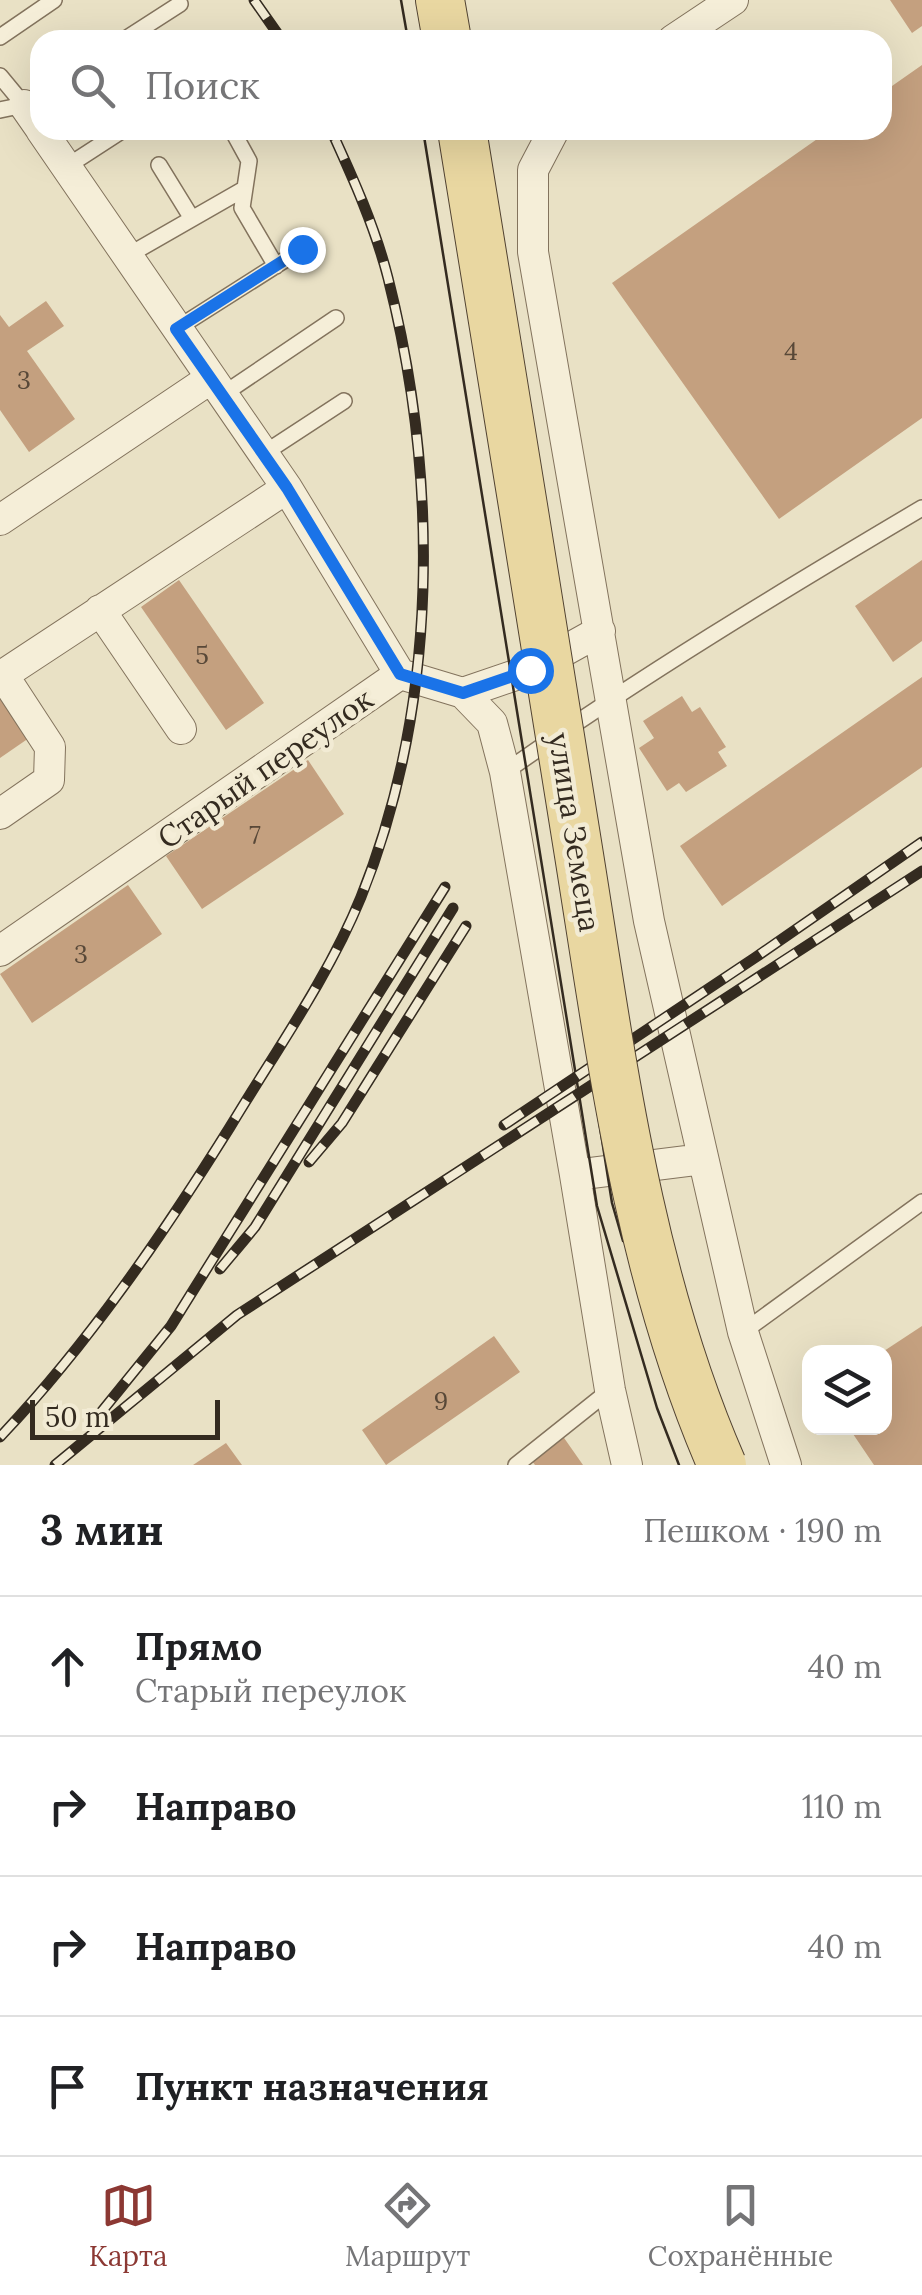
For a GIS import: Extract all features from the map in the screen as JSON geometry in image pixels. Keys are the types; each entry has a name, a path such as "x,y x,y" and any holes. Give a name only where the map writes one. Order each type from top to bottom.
{"main road":[{"path":"440,0 445,30"},
{"name":"улица Земеца","path":"464,140 614,1077 652,1256 696,1404 722,1465"}],"street":[{"path":"688,30 733,0"},
{"path":"47,140 287,488 400,674"},
{"path":"549,140 533,170 533,252 648,922 743,1332 786,1465"},
{"path":"0,520 216,387"},
{"path":"0,814 48,780 50,747 1,676 287,488"},
{"path":"100,610 180,729"},
{"path":"600,631 530,670 463,693 492,723 505,772 610,1390 627,1465"},
{"name":"Старый переулок","path":"0,951 400,674 463,693"},
{"path":"575,1176 703,1160"}],"lane":[{"path":"0,37 54,0"},
{"path":"140,30 180,4"},
{"path":"0,76 29,114"},
{"path":"66,167 108,140"},
{"path":"237,140 248,161 242,208 276,266"},
{"path":"159,166 191,216"},
{"path":"127,256 244,189"},
{"path":"176,329 302,249"},
{"path":"216,387 336,318"},
{"path":"263,454 344,401"},
{"path":"505,772 612,696 922,508"},
{"path":"743,1332 922,1202"},
{"path":"516,1465 610,1390"}],"building":[{"path":"890,0 922,0 922,26 912,33"},
{"path":"922,65 922,418 779,519 612,283 816,140 892,140 892,86"},
{"path":"46,301 64,326 27,351 75,419 29,452 0,410 0,315 9,327"},
{"path":"922,560 922,641 893,662 855,606"},
{"path":"179,580 264,703 226,730 141,607"},
{"path":"922,677 922,767 722,906 680,846"},
{"path":"0,696 29,738 0,758"},
{"path":"682,696 692,712 700,707 726,747 718,752 727,766 686,792 679,783 667,791 639,748 654,738 643,721"},
{"path":"308,760 344,814 202,909 166,856"},
{"path":"128,885 162,934 32,1023 0,974"},
{"path":"922,1326 922,1465 874,1465 854,1435 892,1435 892,1346"},
{"path":"494,1336 520,1372 386,1465 362,1430"},
{"path":"562,1435 583,1465 535,1465 529,1457"},
{"path":"226,1443 242,1465 193,1465"}],"tram line":[{"path":"401,0 406,30"},
{"path":"425,140 597,1206 657,1408 679,1465"},
{"path":"594,1089 612,1203 623,1241"}],"railway":[{"path":"254,0 275,30"},
{"path":"0,1437 64,1365 122,1288 230,1127 333,957 361,897 387,823 405,747 417,669 423,590 422,511 405,354 388,278 363,203 335,140"},
{"path":"504,1125 922,842"},
{"path":"55,1465 237,1315 922,871"},
{"path":"98,1416 171,1326 445,887"},
{"path":"220,1269 255,1227 453,908"},
{"path":"309,1162 342,1123 466,926"}],"route":[{"path":"302,249 176,329 287,488 400,674 463,693 530,670"}]}
